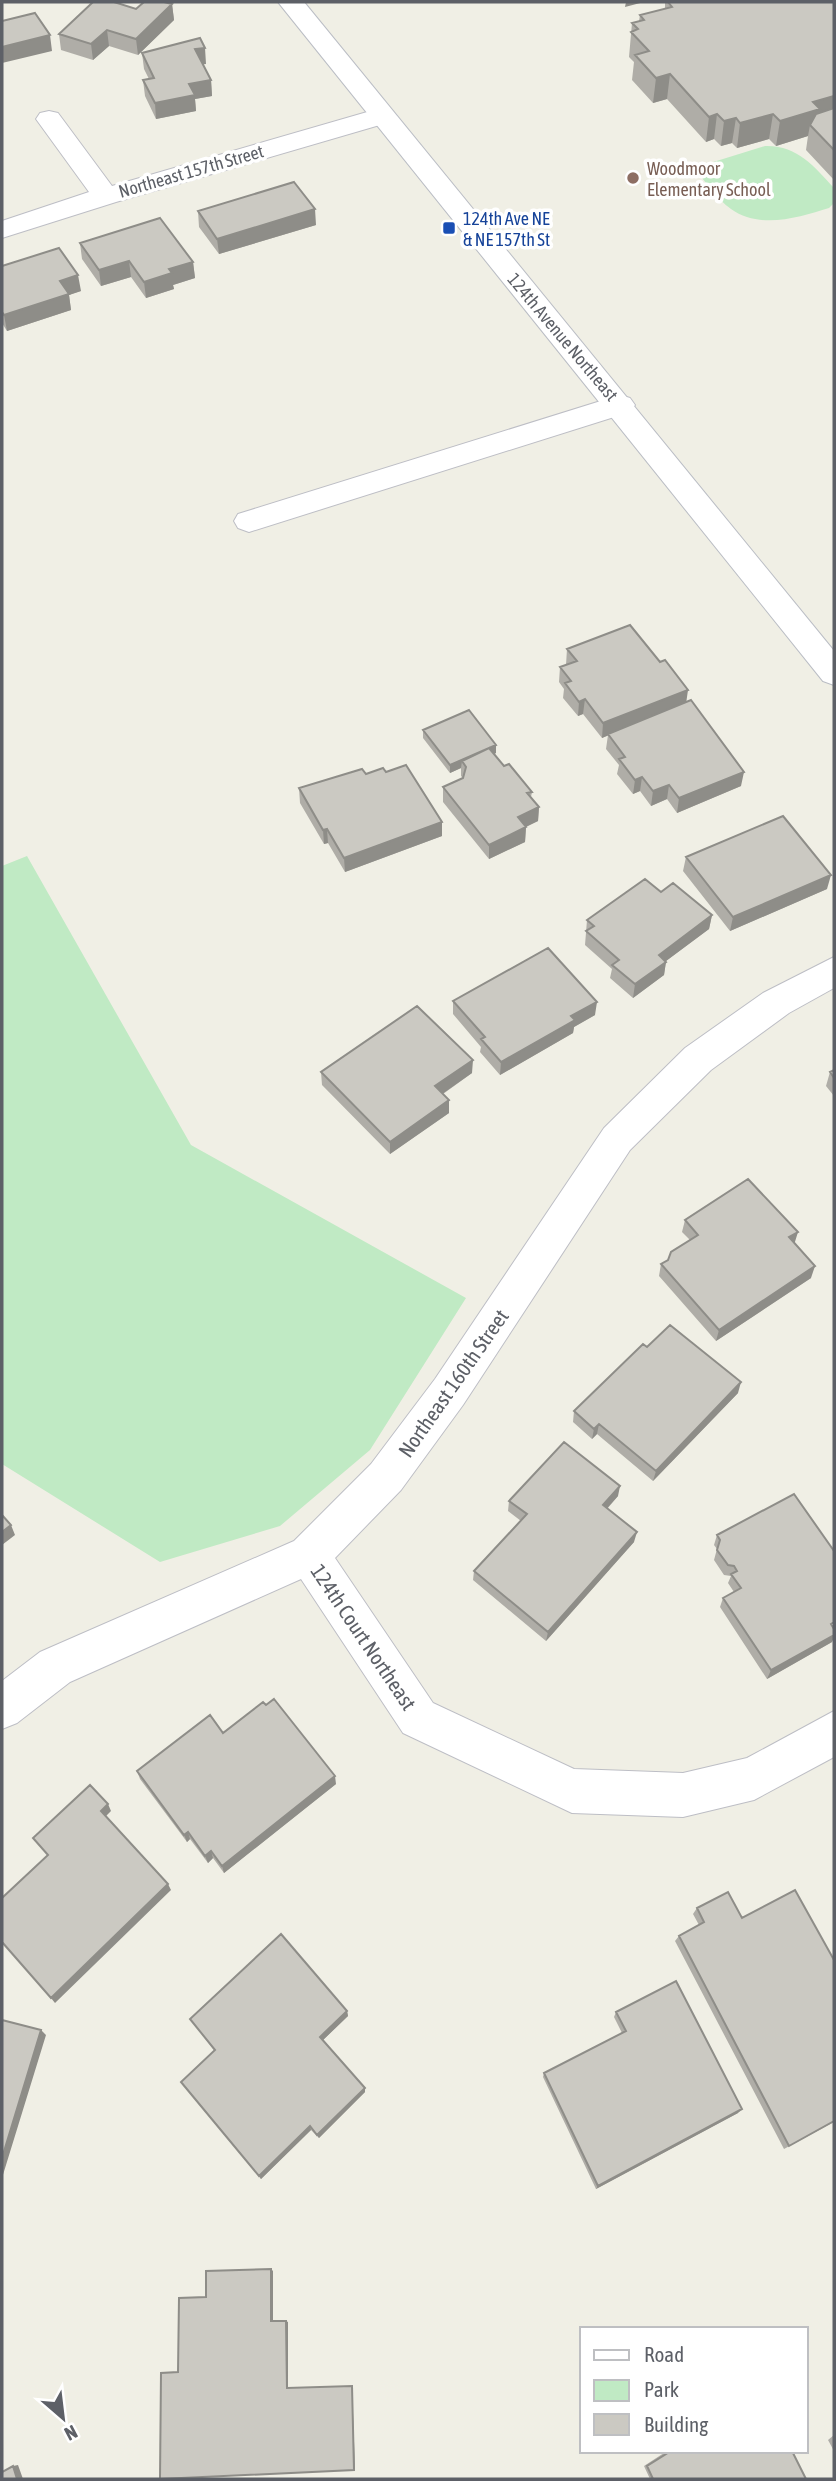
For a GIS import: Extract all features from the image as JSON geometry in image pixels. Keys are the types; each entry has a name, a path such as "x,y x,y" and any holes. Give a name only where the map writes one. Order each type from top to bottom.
{"street":[{"name":"124th Avenue Northeast","path":"291,2 381,116 620,405 834,673"},
{"name":"Northeast 157th Street","path":"2,230 106,196 381,116"},
{"path":"49,119 106,196"},
{"path":"249,521 620,405"},
{"name":"Northeast 160th Street","path":"2,1708 55,1667 309,1555 386,1477 449,1392 617,1139 698,1059 776,1003 834,971"},
{"name":"124th Court Northeast","path":"309,1555 418,1718 572,1791 683,1795 754,1778 834,1733"}],"green space":[{"path":"765,146 786,149 804,158 834,188 834,203 829,208 793,218 754,219 726,205 694,168"},
{"path":"27,856 191,1145 466,1298 370,1450 280,1526 160,1562 2,1464 2,866"}],"building":[{"path":"93,2 114,2 136,9 144,2 172,4 136,39 107,30 91,44 59,34"},
{"path":"668,2 834,2 834,96 813,102 820,109 780,121 773,114 740,123 736,118 724,121 717,114 709,117 670,74 656,78 635,55 649,51 631,32 638,29 632,23 644,20 640,15 672,7"},
{"path":"35,13 50,35 2,47 2,21"},
{"path":"200,38 205,48 195,49 211,80 189,84 195,95 155,103 143,80 154,78 142,53"},
{"path":"834,108 834,150 810,125 816,114"},
{"path":"294,182 315,209 217,239 198,211"},
{"path":"160,218 193,262 169,269 172,273 144,282 129,261 99,270 80,243"},
{"path":"59,248 78,275 60,281 69,294 4,315 2,266"},
{"path":"630,625 660,662 665,660 688,690 603,723 585,699 579,702 565,683 571,681 560,667 577,661 567,649"},
{"path":"691,700 744,772 679,798 669,785 653,791 642,777 635,780 619,759 625,757 608,734"},
{"path":"469,710 496,745 450,765 423,730"},
{"path":"489,748 504,766 509,764 532,792 527,793 539,807 518,817 526,827 489,845 443,787 463,778 466,767 462,761"},
{"path":"406,765 442,822 344,858 327,829 323,830 299,788 362,769 366,774 383,768 386,772"},
{"path":"783,816 831,875 733,917 686,857"},
{"path":"645,879 661,892 673,883 712,915 659,955 666,962 635,984 612,965 619,960 586,931 594,926 587,920"},
{"path":"548,948 597,1002 571,1016 575,1020 501,1062 481,1039 485,1037 453,1001"},
{"path":"417,1006 473,1060 435,1086 449,1100 390,1142 321,1072"},
{"path":"748,1179 798,1232 789,1237 815,1266 719,1330 661,1264 668,1260 671,1252 698,1235 685,1220"},
{"path":"670,1325 741,1382 656,1471 599,1424 594,1429 574,1411 643,1344 647,1347"},
{"path":"564,1442 620,1486 603,1505 637,1532 548,1632 474,1571 527,1514 509,1501"},
{"path":"794,1494 834,1551 834,1622 831,1624 834,1635 771,1670 723,1598 741,1588 731,1574 737,1571 734,1566 728,1565 717,1550 720,1540 717,1535"},
{"path":"2,1515 11,1525 2,1532"},
{"path":"274,1699 335,1776 222,1866 211,1851 205,1856 188,1832 184,1835 137,1771 210,1715 223,1733 263,1702 266,1705"},
{"path":"90,1785 108,1804 101,1811 168,1884 51,1998 2,1942 2,1898 48,1855 33,1838"},
{"path":"795,1890 834,1960 834,2121 789,2146 679,1936 704,1922 697,1908 728,1892 742,1918"},
{"path":"281,1934 347,2011 320,2037 365,2088 317,2135 310,2126 259,2176 181,2082 215,2050 190,2019"},
{"path":"676,1981 742,2109 598,2186 544,2073 626,2031 616,2012"},
{"path":"2,2020 41,2030 2,2158"},
{"path":"271,2269 271,2321 286,2321 287,2388 352,2386 354,2470 160,2479 161,2373 178,2372 179,2298 206,2297 206,2271"},
{"path":"668,2453 793,2453 806,2479 653,2479 647,2466"},
{"path":"13,2466 17,2479 2,2479 2,2472"}],"place":[{"name":"Woodmoor Elementary School","path":"633,178"},
{"name":"124th Ave NE & NE 157th St","path":"449,228"}]}
